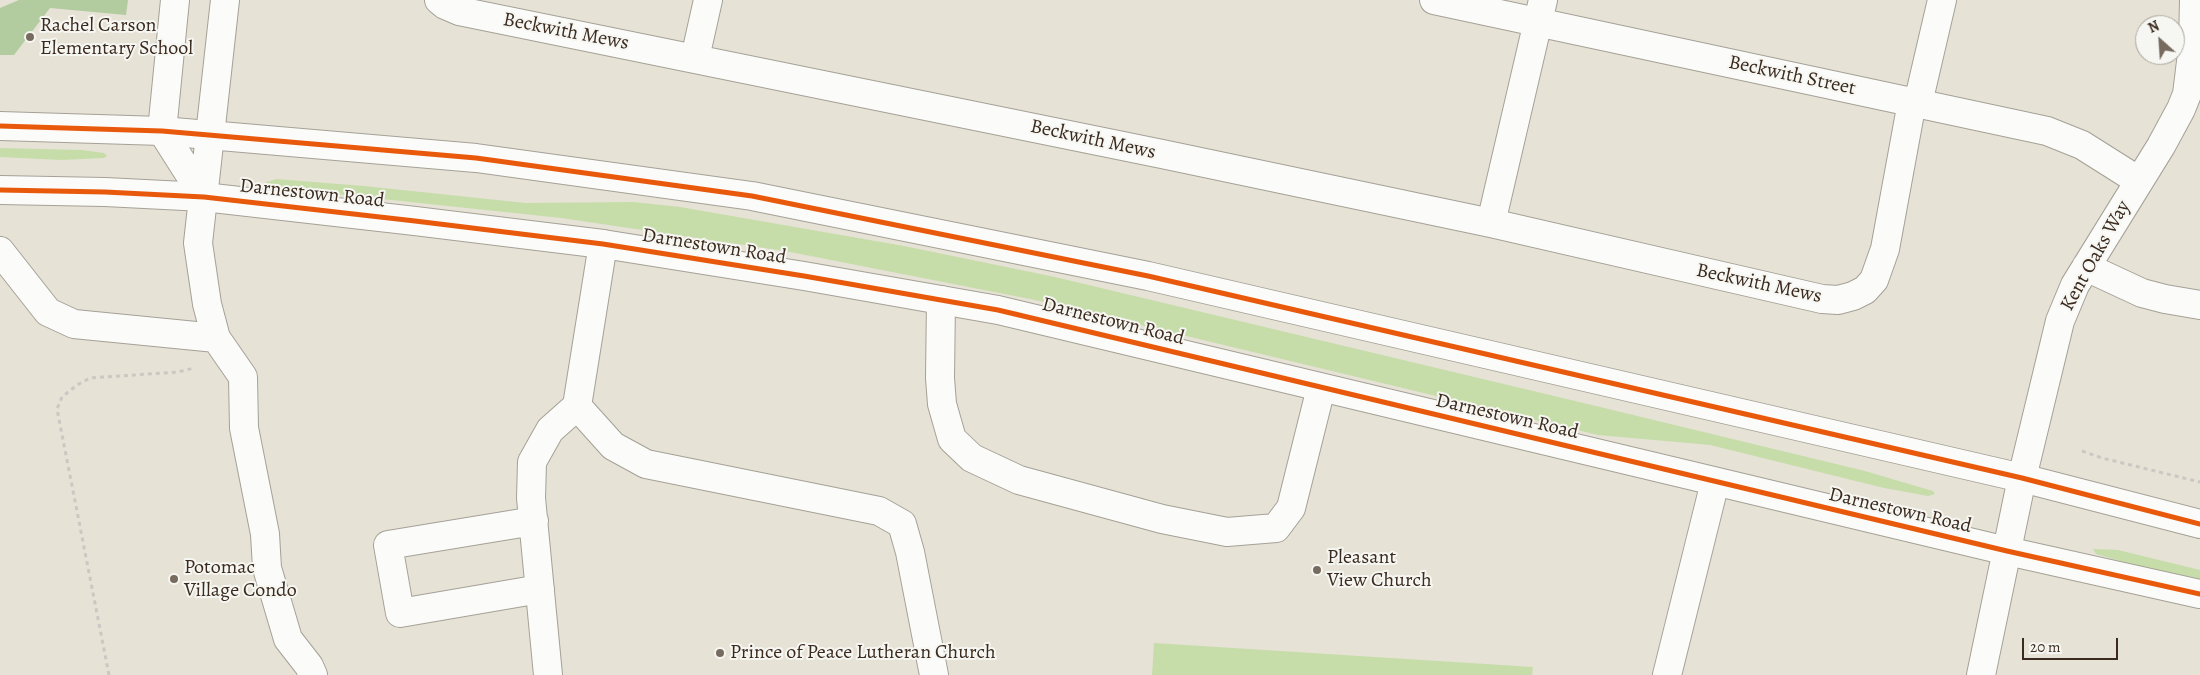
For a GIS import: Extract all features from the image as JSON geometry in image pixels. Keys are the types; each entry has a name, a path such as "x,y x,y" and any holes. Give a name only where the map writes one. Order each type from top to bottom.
{"main road":[{"path":"175,0 162,131 204,197"},
{"path":"225,0 198,243 207,304 216,338 243,377 244,428 265,534 267,568 288,639 309,666 313,675"},
{"name":"Beckwith Mews","path":"439,0 459,11 695,58 1491,224 1813,298 1838,300 1865,290 1874,280 1880,267 1915,103 1942,0"},
{"path":"695,58 708,0"},
{"name":"Beckwith Street","path":"1434,0 1540,11 1915,103 2014,123 2065,136 2082,144 2139,181"},
{"name":"Kent Oaks Way","path":"1981,675 2022,478 2060,320 2086,267 2161,146 2187,94 2193,45 2194,0"},
{"path":"1491,224 1540,11"},
{"path":"0,126 162,131 476,158 752,196 1148,276 2022,478 2200,524"},
{"name":"Darnestown Road","path":"0,190 105,192 204,197 603,244 998,310 1714,482 2200,594"},
{"path":"548,675 531,498 532,462 550,430 577,406 603,244"},
{"path":"0,251 48,312 74,324 216,338"},
{"path":"2086,267 2142,293 2165,299 2200,304"},
{"path":"941,300 940,378 942,404 952,439 972,458 1019,480 1162,518 1228,532 1276,528 1291,508 1321,388"},
{"path":"577,406 613,446 646,464 879,511 902,524 910,552 934,675"},
{"path":"1667,675 1714,482"},
{"path":"534,521 388,546 400,613 540,590"}],"path":[{"path":"109,675 57,409 62,397 77,385 90,378 178,372 200,366 216,338"},
{"path":"2082,451 2102,458 2200,482"}],"green space":[{"path":"19,0 128,0 126,15 50,8 14,55 0,55 0,8"},
{"path":"0,148 82,150 104,153 107,156 104,158 61,160 0,157"},
{"path":"276,179 526,203 633,202 680,207 904,246 1055,277 1596,406 1865,471 1933,491 1935,494 1928,496 1884,488 1710,445 1598,435 1045,302 785,251 561,218 297,190 266,185 264,183"},
{"path":"2093,549 2118,550 2200,570 2200,581 2096,554"},
{"path":"1154,643 1533,667 1532,675 1152,675"}],"cycle path":[{"path":"0,126 162,131 476,158 752,196 1148,276 2022,478 2200,524"},
{"path":"0,190 105,192 204,197 415,221 603,244 804,276 998,310 2007,551 2200,594"}],"place":[{"name":"Rachel Carson Elementary School","path":"30,37"},
{"name":"Pleasant View Church","path":"1317,570"},
{"name":"Potomac Village Condo","path":"174,579"},
{"name":"Prince of Peace Lutheran Church","path":"720,653"}]}
